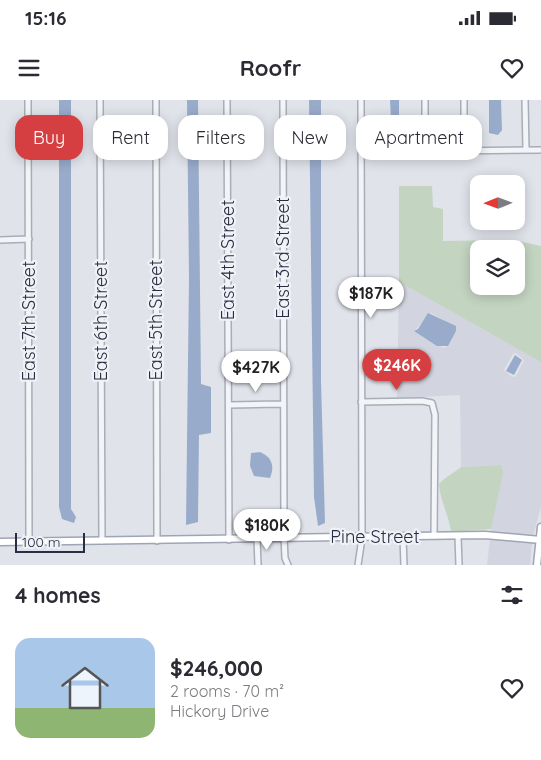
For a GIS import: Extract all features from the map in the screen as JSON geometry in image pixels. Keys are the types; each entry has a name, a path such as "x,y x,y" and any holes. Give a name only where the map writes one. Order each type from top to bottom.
{"main road":[{"path":"537,565 541,527"},
{"name":"Pine Street","path":"0,542 434,536 505,536 540,540"}],"street":[{"name":"East 7th Street","path":"28,100 29,542"},
{"name":"East 6th Street","path":"100,100 102,541"},
{"name":"East 5th Street","path":"156,100 157,541"},
{"name":"East 4th Street","path":"227,100 229,540"},
{"name":"East 3rd Street","path":"284,100 284,537 285,558 288,565"},
{"path":"361,100 361,115"},
{"path":"425,100 425,115"},
{"path":"464,100 464,115"},
{"path":"525,100 526,149"},
{"path":"482,150 541,150"},
{"path":"358,565 362,538 361,160"},
{"path":"0,240 29,239"},
{"path":"361,402 422,401 432,403 435,415 434,536"},
{"path":"229,405 283,404"},
{"path":"458,536 459,565"},
{"path":"257,537 258,565"},
{"path":"403,537 404,565"}],"shaded area":[{"path":"399,282 541,362 541,507 533,536 490,533 501,465 461,467 460,395 397,398","holes":["431,313 452,325 454,333 448,346 443,348 415,330","516,353 524,360 516,376 512,377 504,370 513,354"]},
{"path":"490,538 532,541 530,565 487,565"}],"green space":[{"path":"399,186 432,186 433,207 443,209 443,241 470,241 470,295 525,295 525,243 541,246 541,362 399,282"},
{"path":"501,465 503,473 491,529 451,532 439,484 461,467"}],"water":[{"path":"59,100 71,100 71,115 59,115"},
{"path":"187,100 198,100 198,115 187,115"},
{"path":"309,100 321,100 321,115 309,115"},
{"path":"390,100 399,100 399,115 391,115"},
{"path":"489,100 501,100 502,130 498,135 489,133"},
{"path":"59,160 71,160 71,509 76,517 74,523 62,519 59,507"},
{"path":"188,160 199,160 201,384 211,387 211,433 199,435 198,522 186,525 189,278"},
{"path":"310,160 321,160 321,381 325,523 318,526 314,497"},
{"path":"428,313 456,326 456,331 448,346 437,346 414,331 418,329"},
{"path":"515,355 522,360 514,375 506,371"},
{"path":"260,452 270,459 272,470 270,478 254,476 250,466 251,453"}]}
